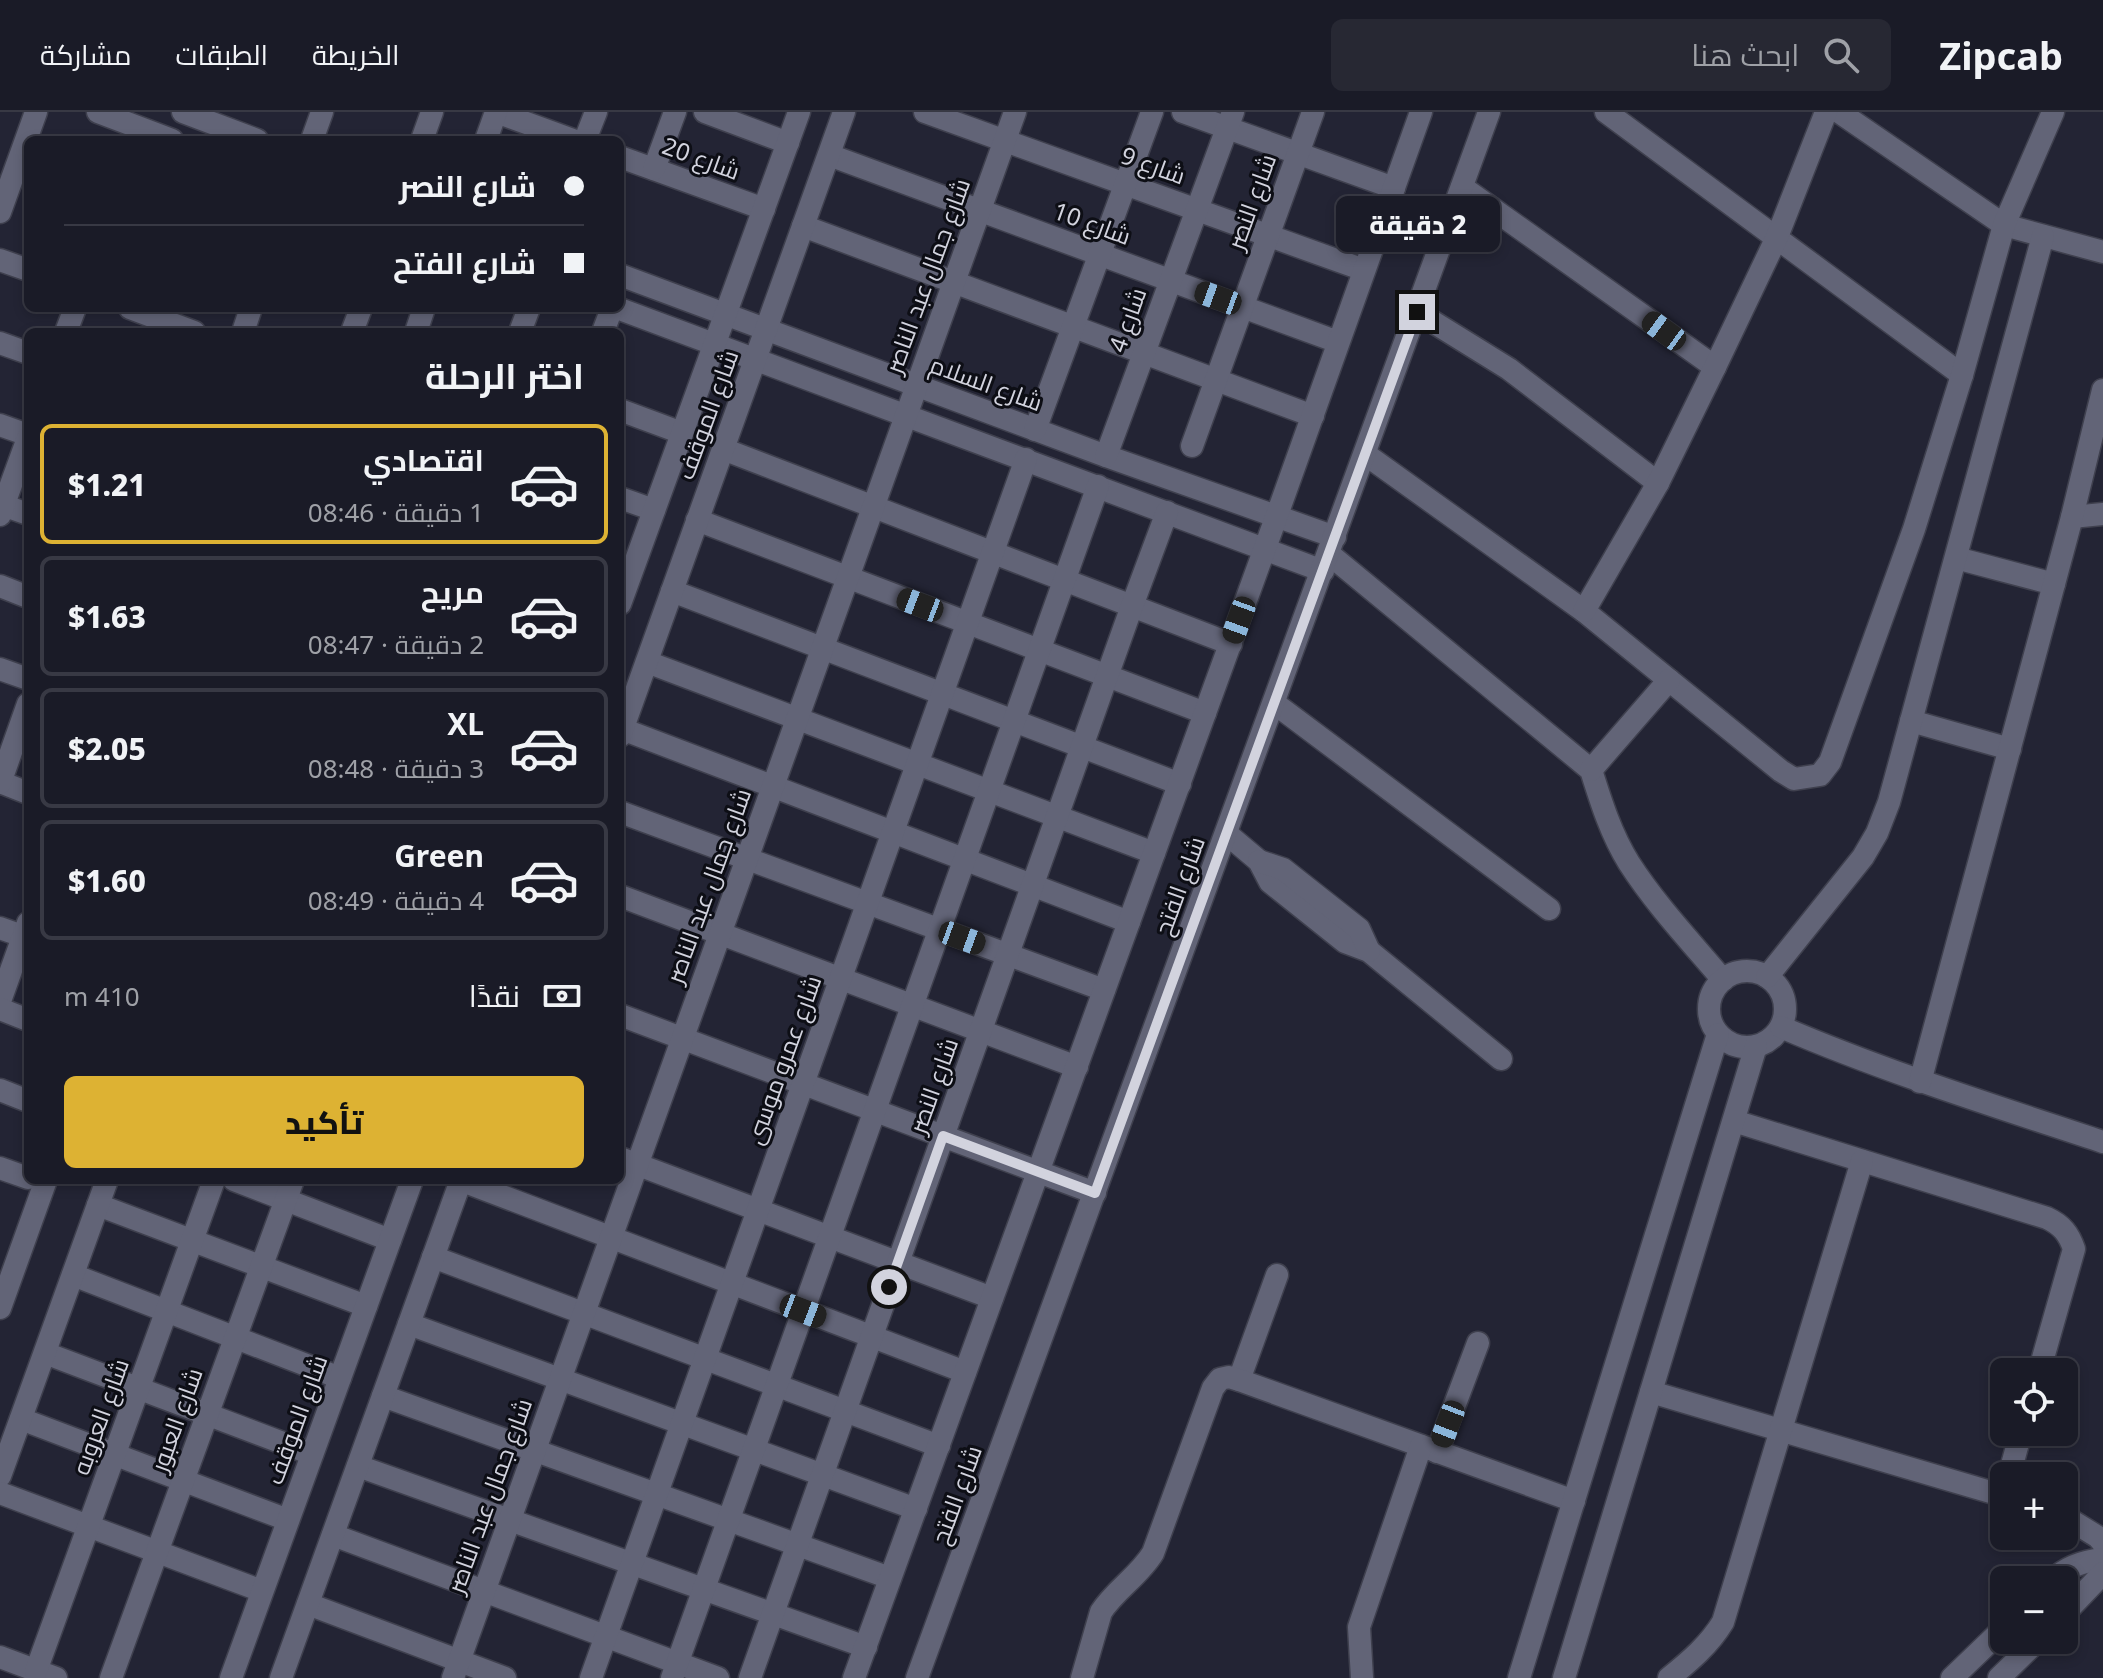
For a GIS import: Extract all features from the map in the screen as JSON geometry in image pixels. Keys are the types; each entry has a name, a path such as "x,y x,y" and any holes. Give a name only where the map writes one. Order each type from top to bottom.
{"street":[{"path":"28,136 36,112"},
{"path":"98,112 162,136"},
{"path":"183,112 236,121 253,136"},
{"path":"313,136 322,112"},
{"path":"423,136 432,112"},
{"path":"487,136 496,112 562,136"},
{"path":"587,136 596,112"},
{"path":"654,169 675,112"},
{"path":"705,112 788,143"},
{"name":"شارع الموقف","path":"625,575 654,510 799,112"},
{"name":"شارع الموقف","path":"624,724 844,112"},
{"name":"شارع 9","path":"925,112 1364,270"},
{"name":"شارع جمال عبد الناصر","path":"628,1161 682,1038 1015,112"},
{"path":"1035,430 1152,112"},
{"path":"1183,112 1230,120 1298,153 1394,188"},
{"name":"شارع النصر","path":"1192,446 1313,112"},
{"name":"شارع الفتح","path":"854,1678 1266,548 1421,112"},
{"name":"شارع الفتح","path":"917,1678 1489,112"},
{"path":"1606,112 1962,375"},
{"path":"1584,611 1658,483 1715,367 1777,237 1826,112"},
{"path":"1839,112 2004,225 2103,252"},
{"path":"1365,454 1584,611 1781,771 1794,779 1820,775 1830,762 1914,529 2004,225 2053,112"},
{"name":"شارع 4","path":"1106,456 1230,120"},
{"path":"0,212 24,150"},
{"name":"شارع 10","path":"829,155 1338,342"},
{"name":"شارع 20","path":"624,158 764,209"},
{"path":"1462,187 1715,367"},
{"path":"803,226 1313,416"},
{"path":"1767,977 1863,857 1889,802 2043,236"},
{"path":"0,260 24,269"},
{"name":"شارع السلام","path":"624,277 1106,456 1277,515 1329,554"},
{"path":"624,311 1266,548 1329,554 1591,770 1605,816 1627,861 1661,909 1723,980"},
{"path":"142,312 185,328"},
{"path":"1417,312 1509,369 1658,483"},
{"path":"0,343 24,352"},
{"path":"1920,1082 2072,517 2103,390"},
{"path":"624,411 682,433"},
{"path":"0,425 24,434"},
{"path":"24,447 1,508 24,513"},
{"path":"723,449 1231,644"},
{"name":"شارع عمرو موسى","path":"591,1678 1026,459"},
{"path":"675,1671 1098,486"},
{"path":"624,499 654,510"},
{"name":"شارع النصر","path":"750,1678 1167,512"},
{"path":"2072,517 2103,514"},
{"path":"697,520 1205,713"},
{"path":"1956,558 2054,584"},
{"path":"0,586 24,595"},
{"path":"672,591 1180,784"},
{"path":"647,662 1154,853"},
{"path":"0,669 24,678"},
{"path":"1591,770 1669,680"},
{"path":"1274,703 1549,909"},
{"path":"24,715 0,782 24,791"},
{"path":"1911,721 2010,749"},
{"path":"624,733 1129,922"},
{"path":"624,813 1104,990"},
{"path":"1227,834 1259,861 1283,869 1359,929 1369,951 1501,1059"},
{"path":"624,897 1077,1067"},
{"path":"0,928 24,933"},
{"path":"0,1001 24,938"},
{"path":"1750,971 1767,977 1775,983 1784,999 1781,1027 1775,1035 1756,1046 1746,1047 1726,1041 1718,1034 1710,1016 1709,1006 1716,987 1731,975 1750,971"},
{"path":"0,1009 24,1018"},
{"path":"624,1016 1095,1193"},
{"path":"1781,1027 1920,1082 2103,1142"},
{"path":"1519,1678 1718,1034"},
{"path":"1564,1678 1756,1046"},
{"path":"0,1090 24,1099"},
{"path":"1734,1121 2047,1218 2065,1230 2074,1249 2043,1358"},
{"path":"628,1161 992,1298"},
{"path":"1669,1678 1702,1650 1723,1622 1862,1161"},
{"path":"0,1168 24,1176"},
{"path":"0,1308 10,1252 36,1184"},
{"path":"0,1476 106,1184"},
{"name":"شارع العروبه","path":"46,1674 88,1526 213,1184"},
{"path":"256,1184 289,1190 390,1240"},
{"name":"شارع الموقف","path":"231,1678 411,1184"},
{"path":"281,1678 459,1184"},
{"path":"470,1184 965,1372"},
{"name":"شارع جمال عبد الناصر","path":"456,1669 611,1238 623,1184"},
{"name":"شارع العبور","path":"111,1678 289,1190"},
{"path":"98,1205 366,1306"},
{"path":"433,1257 939,1446"},
{"path":"73,1275 340,1378"},
{"path":"1239,1380 1277,1275"},
{"path":"409,1324 916,1509"},
{"path":"1362,1678 1359,1627 1429,1449 1478,1343"},
{"path":"45,1353 312,1454"},
{"path":"1082,1678 1101,1612 1147,1564 1153,1553 1213,1388 1220,1379 1229,1377 1239,1380 1574,1501"},
{"path":"1651,1392 1990,1491"},
{"path":"383,1396 890,1578"},
{"path":"21,1419 288,1520"},
{"path":"358,1466 866,1647"},
{"path":"0,1493 262,1591"},
{"path":"2078,1525 2103,1543"},
{"path":"333,1535 606,1636 675,1671 718,1678"},
{"path":"2073,1566 2103,1559"},
{"path":"2078,1599 2103,1573"},
{"path":"308,1604 456,1669 505,1678"},
{"path":"1952,1678 1990,1641"},
{"path":"1999,1678 2024,1654"},
{"path":"0,1657 46,1674"}],"route":[{"path":"889,1287 943,1136 1095,1193 1417,312"}]}
